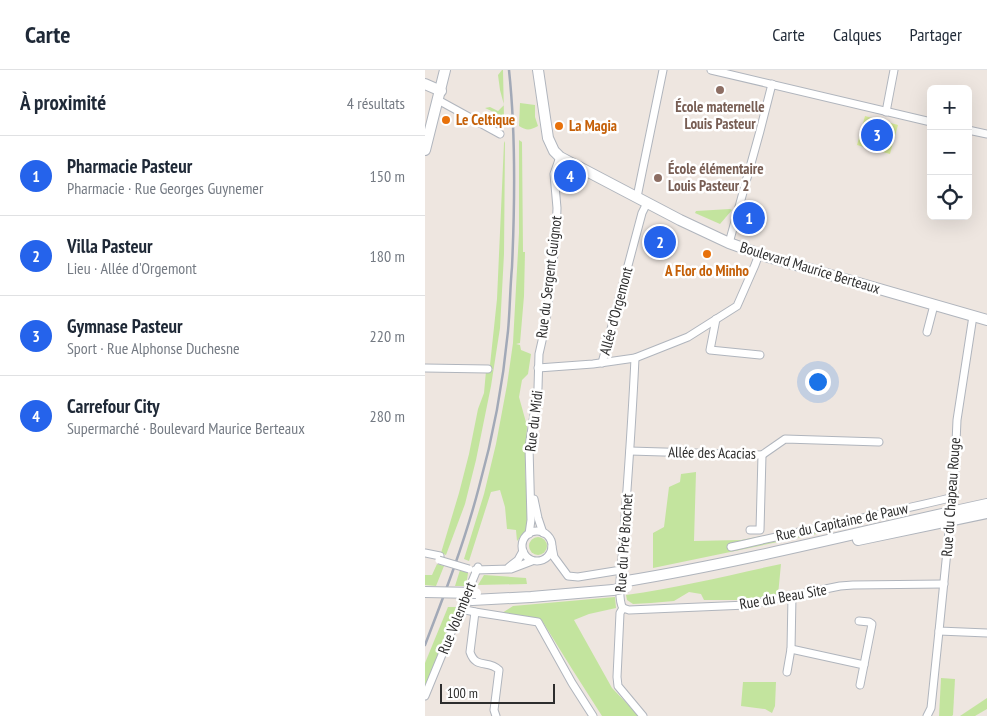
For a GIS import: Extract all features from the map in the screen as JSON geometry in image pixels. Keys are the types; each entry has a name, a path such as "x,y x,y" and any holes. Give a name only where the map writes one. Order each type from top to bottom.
{"main road":[{"path":"425,150 445,70"},
{"path":"539,70 548,138 554,151 560,157"},
{"path":"425,84 439,96"},
{"name":"Boulevard Maurice Berteaux","path":"560,157 700,231 729,243 759,254 987,320"},
{"path":"425,599 559,592 678,579 867,538 952,516 987,504"},
{"path":"952,516 987,513"},
{"path":"425,592 474,596"}],"street":[{"path":"637,197 663,70"},
{"path":"711,70 722,71 927,121"},
{"path":"886,112 894,70"},
{"path":"729,243 772,84"},
{"path":"439,96 499,134"},
{"path":"972,131 987,134"},
{"name":"Rue du Sergent Guignot","path":"538,368 539,354 545,332 557,237 554,174 560,157"},
{"name":"Allée d'Orgemont","path":"602,363 642,213 647,202"},
{"path":"538,368 602,363 635,358 688,337 737,306 759,254"},
{"path":"927,332 934,305"},
{"name":"Rue du Chapeau Rouge","path":"927,716 931,708 954,497 957,420 973,316"},
{"path":"716,319 710,350 760,355"},
{"name":"Rue du Pré Brochet","path":"635,358 620,585 620,603 623,608 620,612 617,678 618,686 643,716"},
{"path":"425,368 488,369"},
{"name":"Rue du Midi","path":"529,534 531,524 529,447 538,388 538,368"},
{"name":"Allée des Acacias","path":"630,452 762,455 785,439 879,442"},
{"path":"750,530 759,530 762,455"},
{"name":"Rue du Midi","path":"530,474 537,518 543,533"},
{"name":"Rue du Capitaine de Pauw","path":"731,546 954,497"},
{"path":"505,570 518,560 523,551 523,542 529,534 536,532 543,533 549,538 554,557 568,576 578,577 621,570"},
{"path":"425,554 476,568 505,570 515,568 532,560 544,560 551,552 552,546"},
{"path":"523,551 532,560"},
{"name":"Rue Volembert","path":"425,696 476,568"},
{"name":"Rue du Beau Site","path":"623,608 629,610 734,606 840,586 944,584"},
{"path":"787,672 791,649 792,596"},
{"path":"461,609 538,622 593,716"},
{"path":"475,612 470,652 476,663 495,666 499,670 494,710 496,716"},
{"path":"859,621 872,624 859,685"},
{"path":"939,631 987,633"},
{"path":"791,649 864,665"}],"green space":[{"path":"503,70 504,104 498,75"},
{"path":"520,103 535,105 535,117 538,126 524,129 519,126"},
{"path":"504,105 504,117 485,108 490,107 498,111"},
{"path":"865,116 898,125 890,154 857,145"},
{"path":"519,140 522,142 523,252 525,252 520,343 516,344 520,345 521,350 531,354 528,374 522,380 519,397 527,426 525,470 529,524 517,541 516,530 507,529 505,507 500,490 491,492 469,561 464,559 484,494 496,444 513,343 519,233"},
{"path":"505,141 504,254 500,328 491,386 476,460 465,504 446,555 441,553 469,454 478,409 484,393 486,371 493,370 490,365 497,299"},
{"path":"732,210 720,224 695,213 696,211"},
{"path":"696,472 694,541 741,540 819,525 821,533 653,568 653,533 664,527 669,487 680,482 681,474"},
{"path":"534,537 542,537 547,542 545,553 534,555 529,550 529,542"},
{"path":"437,564 444,566 436,586 425,585 425,575 432,575"},
{"path":"781,564 778,595 738,600 704,600 701,594 689,592 674,601 633,604 627,600 626,595 684,585"},
{"path":"460,570 468,573 466,586 455,586"},
{"path":"484,575 526,578 527,584 478,585"},
{"path":"615,597 616,608 589,614 574,620 612,688 639,716 602,716 541,619 502,613 513,606"},
{"path":"448,607 459,607 425,693 425,663"},
{"path":"941,678 955,679 952,716 939,716"},
{"path":"743,682 776,682 775,706 772,713 765,709 741,706"},
{"path":"987,698 987,709 975,716 960,716"}],"railway":[{"path":"425,645 454,567 473,507 493,429 503,370 509,323 514,218 514,143 509,70"}],"place":[{"name":"École maternelle Louis Pasteur","path":"720,90"},
{"name":"Le Celtique","path":"446,120"},
{"name":"La Magia","path":"559,126"},
{"name":"Gymnase Pasteur","path":"877,135"},
{"name":"Carrefour City","path":"570,176"},
{"name":"École élémentaire Louis Pasteur 2","path":"658,178"},
{"name":"Pharmacie Pasteur","path":"749,218"},
{"name":"Villa Pasteur","path":"660,242"},
{"name":"A Flor do Minho","path":"707,254"}]}
